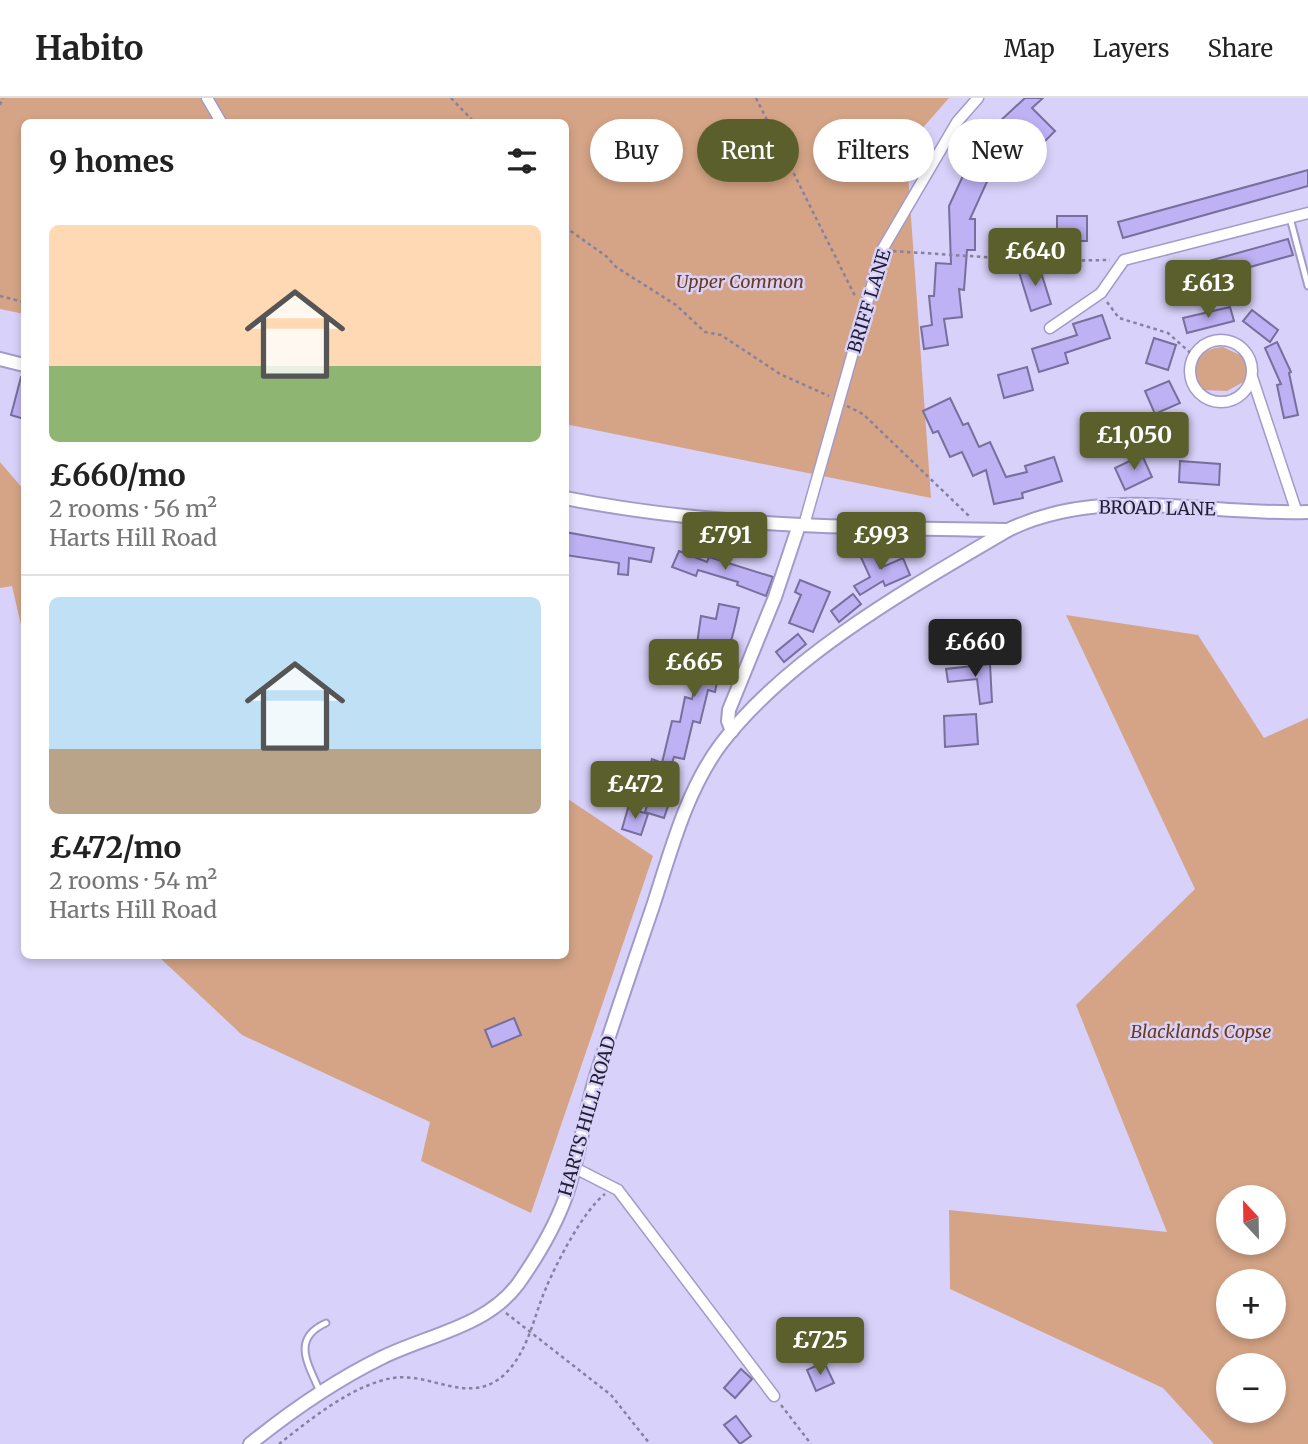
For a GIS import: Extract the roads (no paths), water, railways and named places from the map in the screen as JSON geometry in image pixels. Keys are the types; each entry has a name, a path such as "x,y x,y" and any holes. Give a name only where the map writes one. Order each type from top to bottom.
{"street":[{"path":"207,98 219,119"},
{"name":"BRIFF LANE","path":"801,525 882,250 957,122 978,98"},
{"path":"1050,328 1101,293 1124,260 1308,213"},
{"path":"1252,377 1241,395 1231,400 1210,400 1194,386 1190,376 1194,356 1208,342 1227,340 1244,349 1250,358 1252,377 1303,513"},
{"path":"0,359 21,364"},
{"name":"BROAD LANE","path":"569,499 611,508 801,525 985,530 1008,530 1049,514 1097,506 1138,504 1303,513"},
{"path":"732,731 727,721 729,710 801,525"},
{"name":"HARTS HILL ROAD","path":"250,1444 320,1392 386,1356 468,1322 498,1306 517,1285 541,1248 567,1194 589,1097 683,817 704,772 732,731 781,684 855,624 1008,530"},
{"path":"573,1167 618,1190 774,1396"}],"lane":[{"path":"1290,218 1308,286"},
{"path":"320,1392 304,1344 311,1331 326,1324"}],"park label":[{"name":"Upper Common","path":"740,281"},
{"name":"Blacklands Copse","path":"1201,1031"}]}
